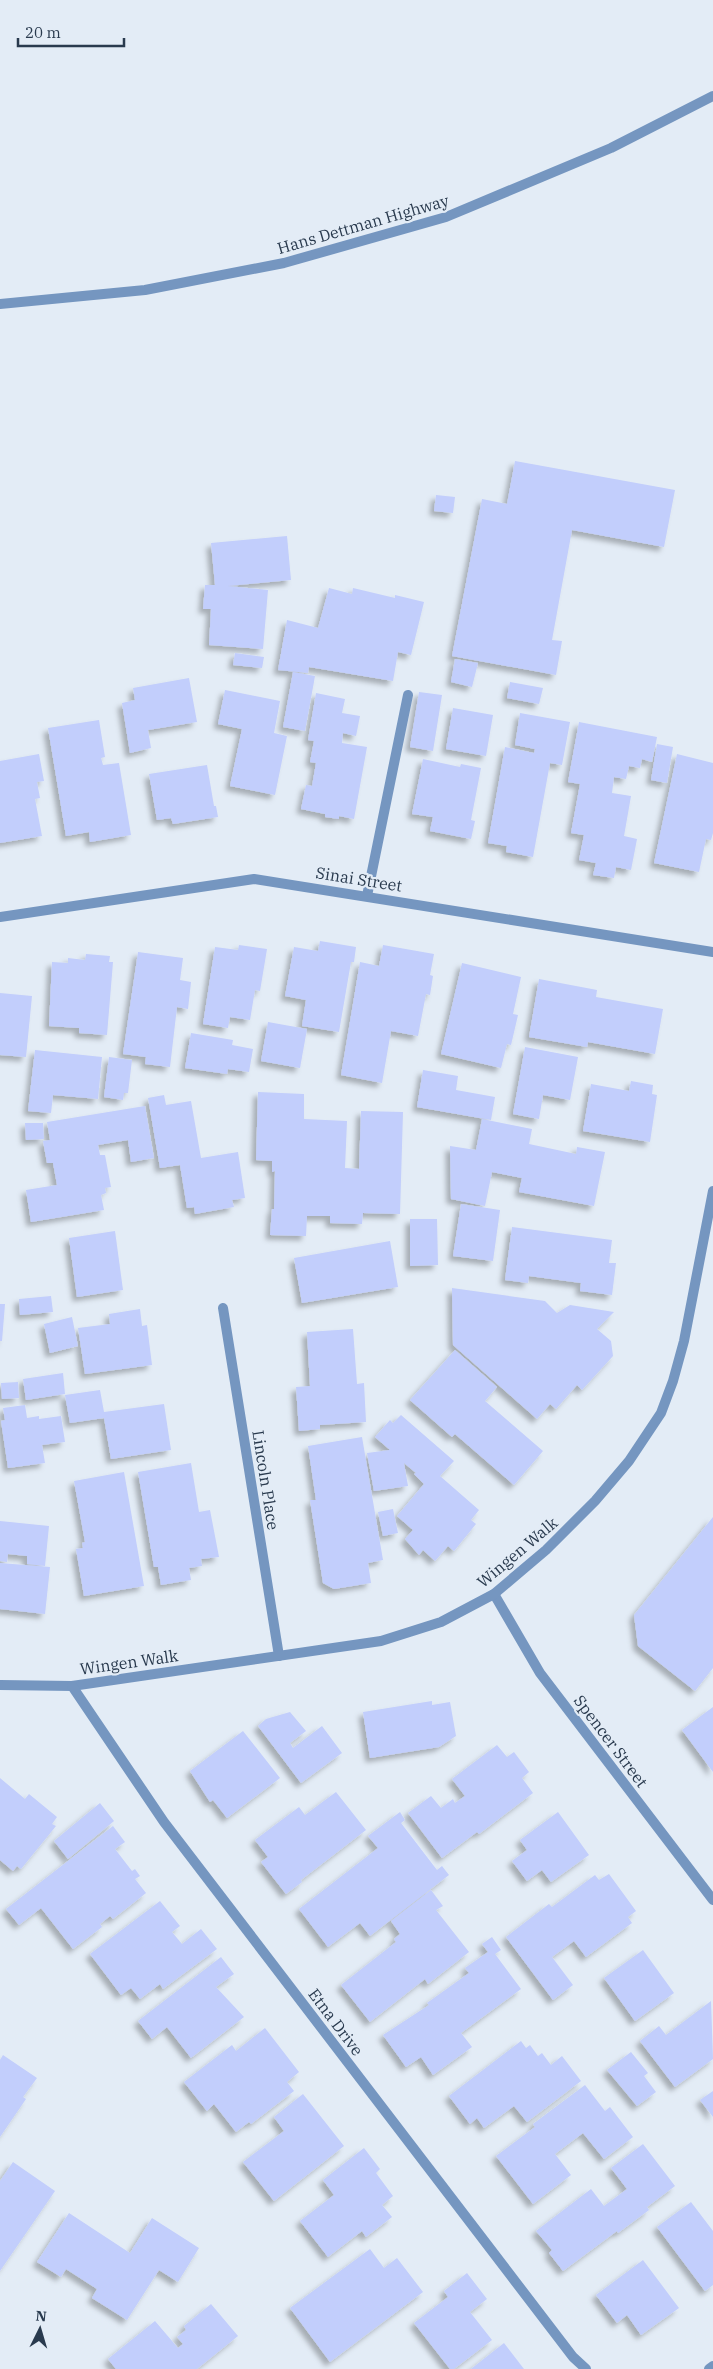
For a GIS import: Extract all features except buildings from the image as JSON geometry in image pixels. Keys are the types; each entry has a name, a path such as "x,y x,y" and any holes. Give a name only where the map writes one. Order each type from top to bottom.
{"street":[{"name":"Hans Dettman Highway","path":"0,304 145,290 284,264 446,217 611,148 713,96"},
{"path":"367,896 408,695"},
{"name":"Sinai Street","path":"0,917 254,879 713,952"},
{"name":"Wingen Walk","path":"0,1685 72,1686 381,1641 441,1622 494,1594 546,1550 595,1502 629,1461 661,1413 673,1381 684,1341 713,1191"},
{"name":"Lincoln Place","path":"223,1308 279,1656"},
{"name":"Spencer Street","path":"494,1594 540,1674 713,1900"},
{"name":"Etna Drive","path":"72,1686 164,1822 573,2357 586,2369"},
{"path":"709,2369 713,2366"}]}
